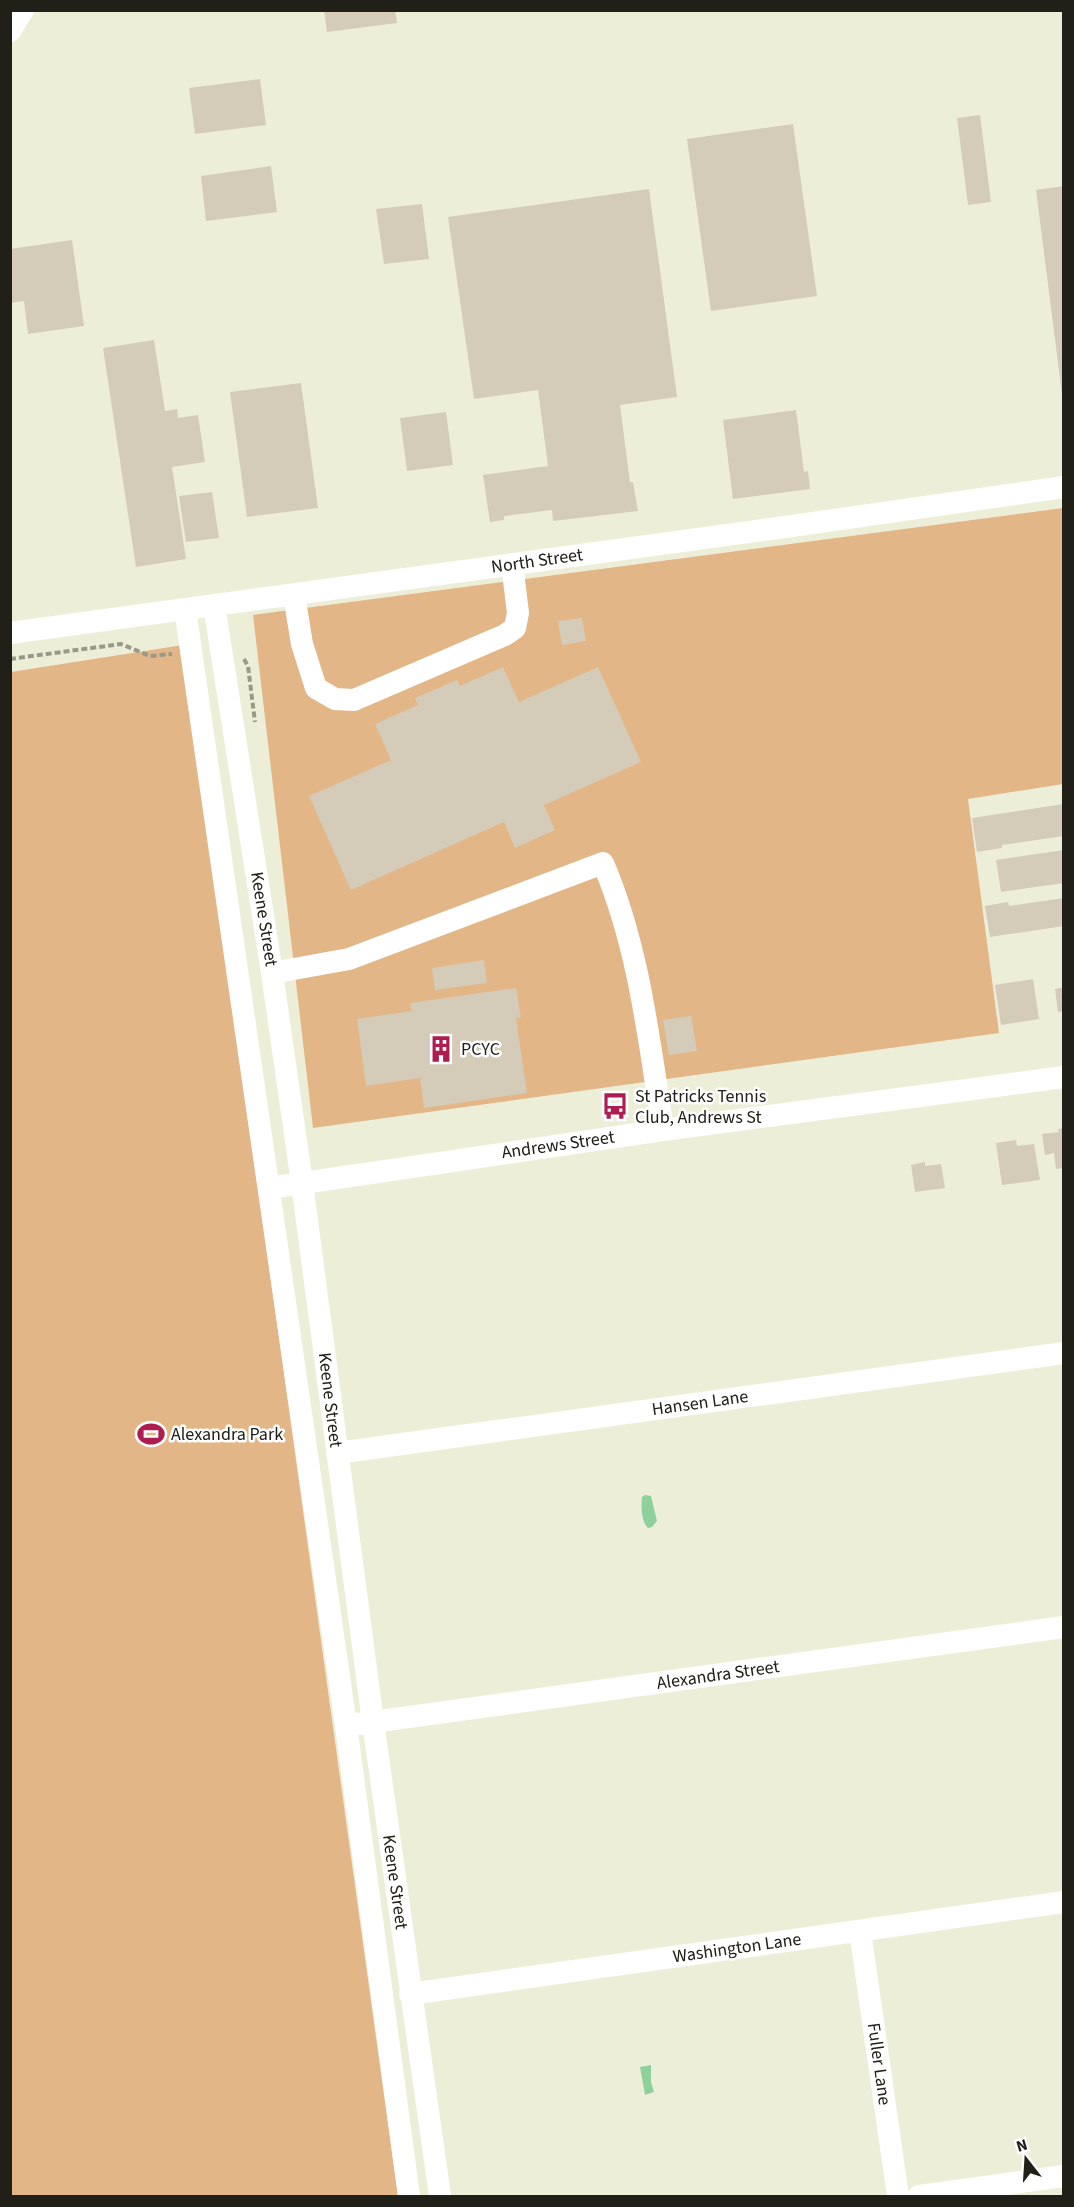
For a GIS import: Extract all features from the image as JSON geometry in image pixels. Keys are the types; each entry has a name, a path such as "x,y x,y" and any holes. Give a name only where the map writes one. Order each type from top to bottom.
{"street":[{"path":"10,31 23,10"},
{"name":"North Street","path":"10,633 1064,487"},
{"path":"294,595 302,644 316,688 335,699 354,700 505,635 515,628 518,613 512,564"},
{"name":"Keene Street","path":"214,605 272,973 302,1183 410,1994 440,2196"},
{"name":"Keene Street","path":"185,609 346,1725 409,2196"},
{"path":"272,973 349,959 603,863 615,891 639,979 663,1130"},
{"name":"Andrews Street","path":"269,1188 663,1130 1064,1077"},
{"name":"Hansen Lane","path":"337,1453 1064,1353"},
{"name":"Alexandra Street","path":"346,1725 1064,1627"},
{"name":"Washington Lane","path":"410,1994 1064,1902"},
{"name":"Fuller Lane","path":"860,1931 898,2196"},
{"path":"919,2196 1064,2176"}],"path":[{"path":"10,659 121,644 150,656 176,654"}],"shaded area":[{"path":"1063,508 1063,784 968,799 999,1033 313,1128 253,615"},
{"name":"Alexandra Park","path":"183,645 398,2196 11,2196 11,672"},
{"path":"651,1496 657,1521 648,1528 642,1513 642,1497"},
{"path":"651,2065 651,2082 654,2092 645,2095 640,2067"}],"building":[{"path":"324,10 395,10 397,23 327,32"},
{"path":"260,79 266,125 195,134 189,88"},
{"path":"980,115 991,202 968,205 957,118"},
{"path":"793,124 817,296 711,311 687,139"},
{"path":"271,166 277,212 206,221 201,176"},
{"path":"1064,186 1064,394 1062,394 1036,190"},
{"path":"649,189 677,397 620,405 630,482 633,482 638,511 553,521 552,510 504,516 504,520 490,522 483,475 548,466 538,390 474,399 448,217"},
{"path":"422,204 429,259 384,264 376,209"},
{"path":"72,240 84,326 28,334 24,301 10,303 10,249"},
{"path":"154,340 165,411 177,409 178,418 198,415 205,462 172,467 186,559 136,567 103,348"},
{"path":"301,383 318,508 247,517 230,392"},
{"path":"796,410 804,472 808,471 810,489 733,499 723,420"},
{"path":"446,412 453,465 407,471 400,418"},
{"path":"212,492 219,538 186,542 179,496"},
{"path":"582,618 586,641 562,645 558,621"},
{"path":"503,667 519,702 598,667 641,762 544,805 555,830 515,848 504,822 351,890 309,796 391,760 375,724 418,705 415,698 457,680 460,686"},
{"path":"1064,804 1064,836 1002,845 1002,848 977,852 972,818"},
{"path":"1064,850 1064,883 1001,892 996,860"},
{"path":"1064,898 1064,926 990,937 985,906 1008,902 1009,906"},
{"path":"484,960 487,983 435,990 432,968"},
{"path":"1033,979 1039,1019 1001,1025 995,985"},
{"path":"1064,987 1064,1011 1058,1012 1055,989"},
{"name":"PCYC","path":"516,988 521,1017 516,1018 527,1093 424,1108 420,1078 366,1086 357,1019 412,1011 410,1003"},
{"path":"691,1016 697,1051 669,1055 663,1020"},
{"path":"1064,1128 1064,1168 1056,1169 1054,1153 1045,1155 1042,1134 1059,1132 1058,1129"},
{"path":"1016,1140 1017,1146 1034,1144 1040,1180 1002,1185 996,1143"},
{"path":"925,1162 925,1166 941,1164 945,1188 915,1192 911,1165"}],"place":[{"name":"PCYC","path":"441,1049"},
{"name":"St Patricks Tennis Club, Andrews St","path":"615,1106"},
{"name":"Alexandra Park","path":"151,1434"}]}
